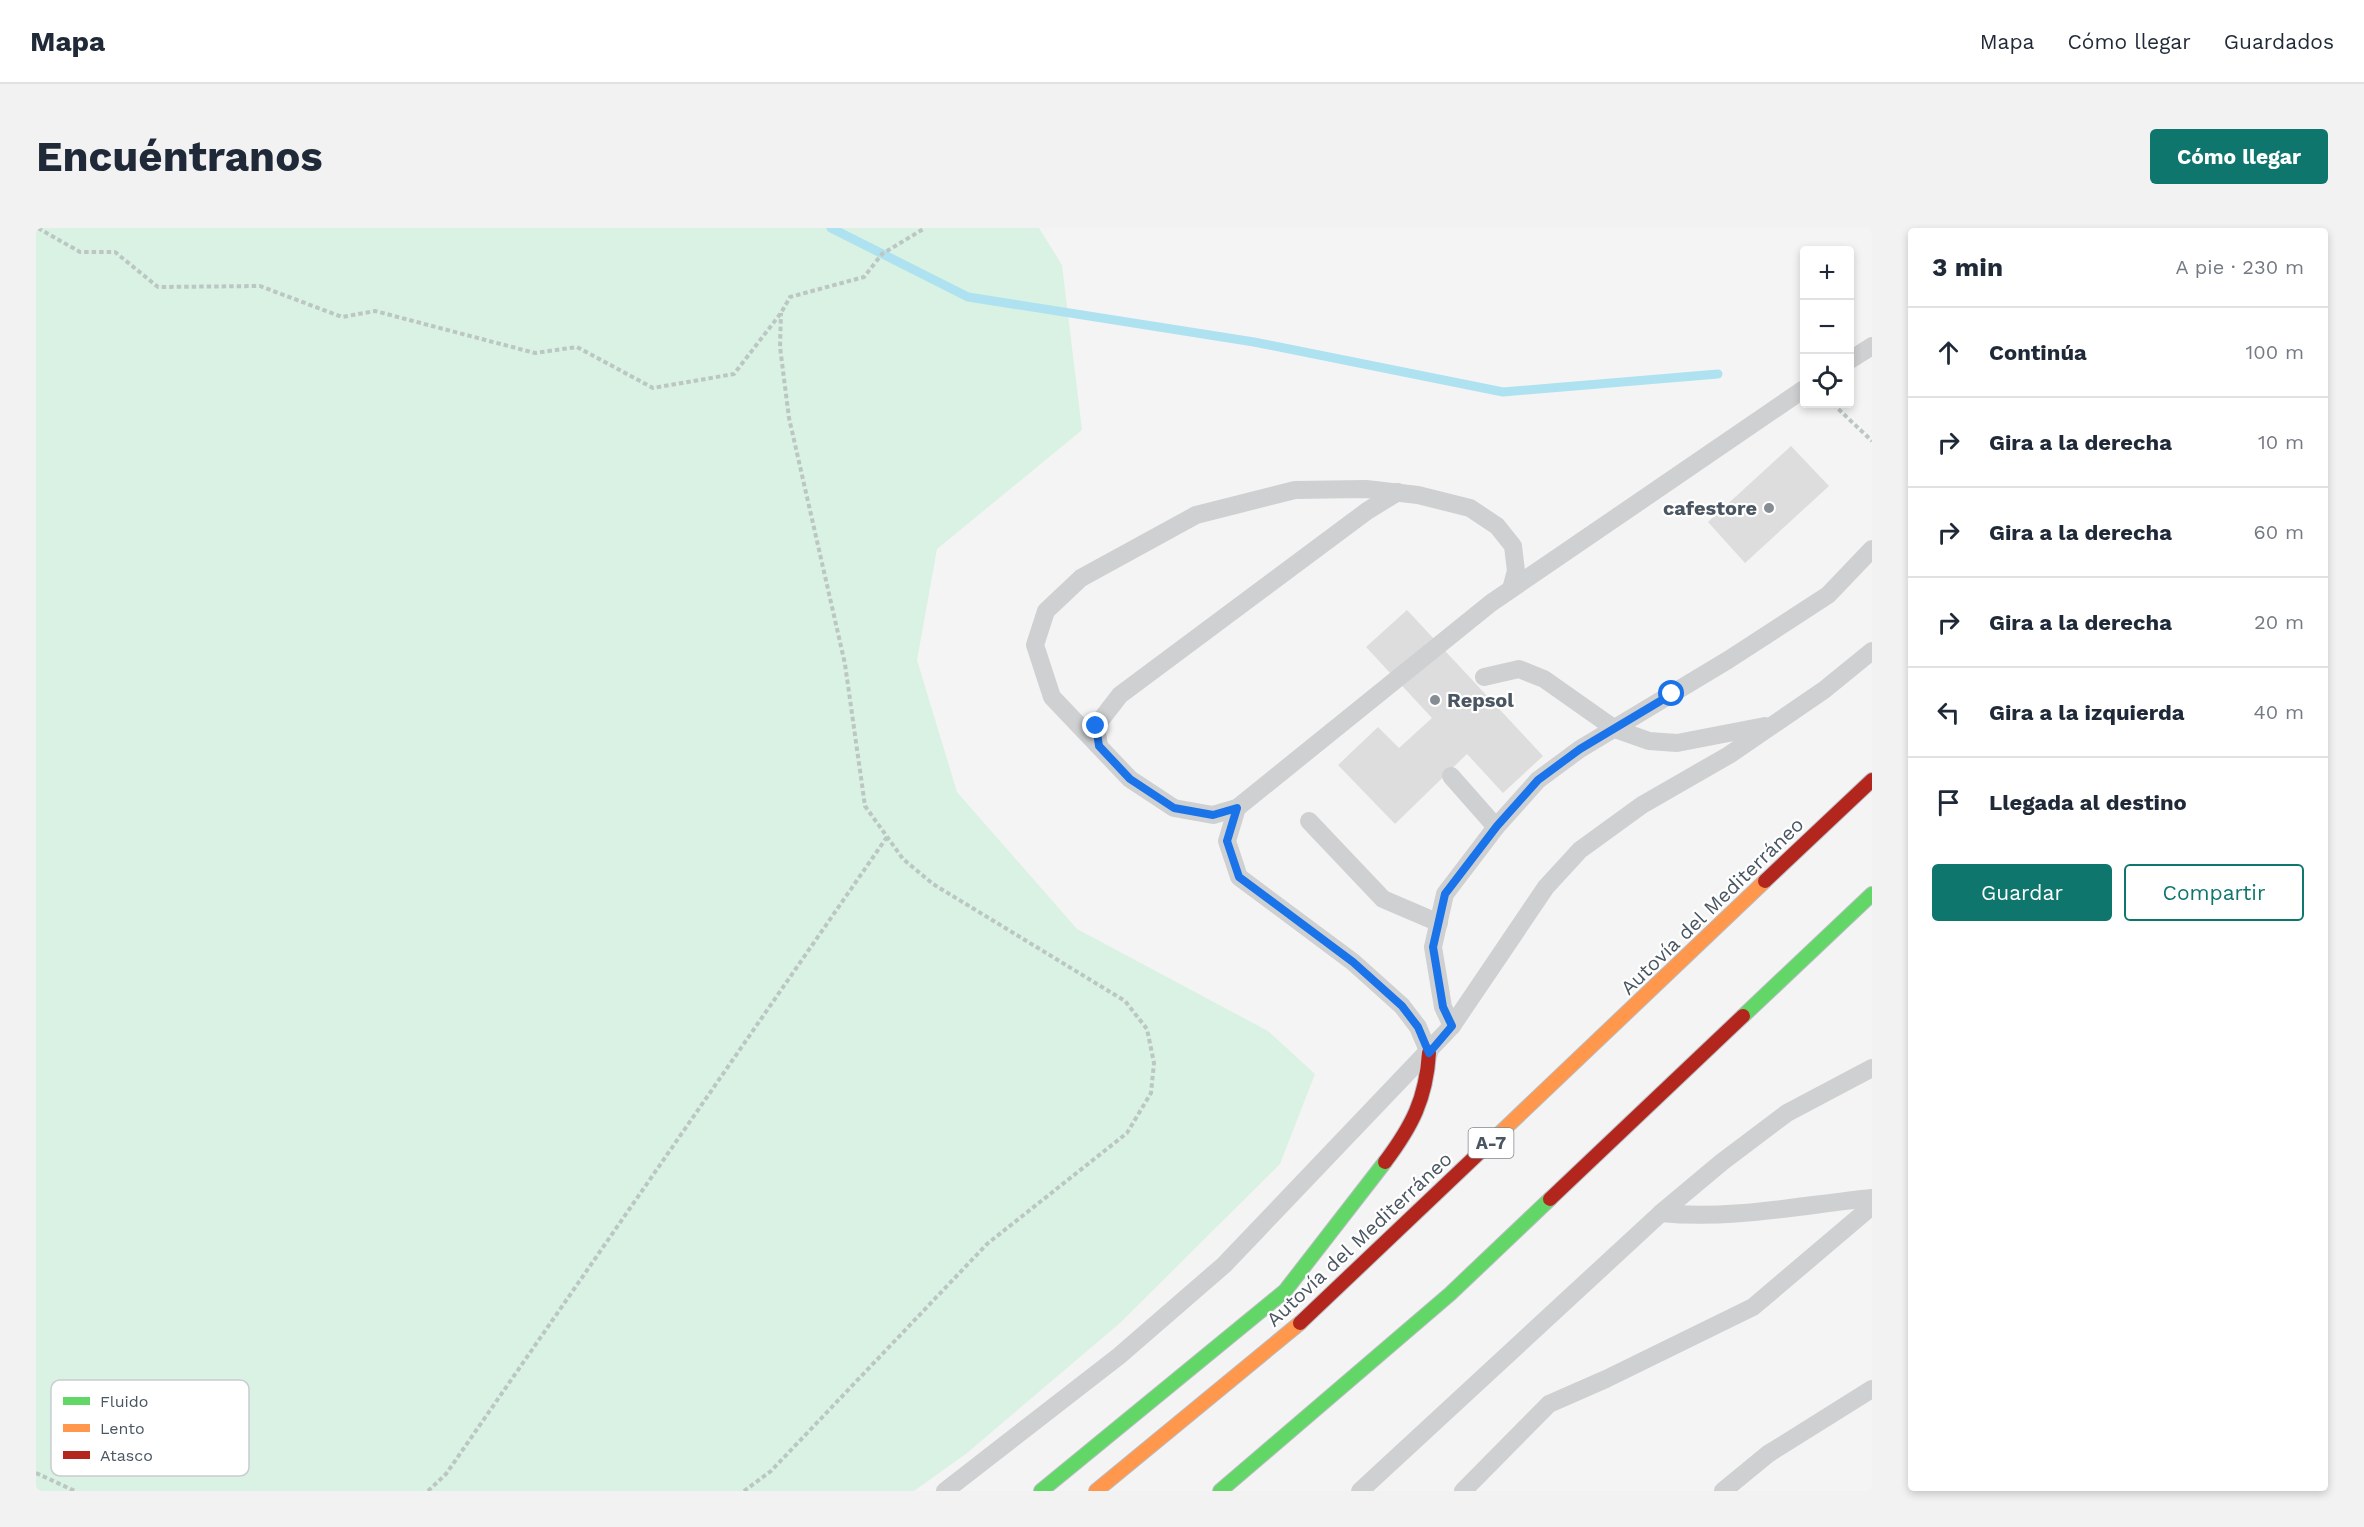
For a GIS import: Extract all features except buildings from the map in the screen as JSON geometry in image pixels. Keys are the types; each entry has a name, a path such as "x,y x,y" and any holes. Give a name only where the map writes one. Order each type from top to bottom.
{"highway":[{"name":"Autovía del Mediterráneo","path":"1096,1491 1298,1325 1872,780"},
{"path":"1220,1491 1450,1294 1872,894"},
{"path":"1041,1491 1284,1291 1399,1143 1417,1113 1426,1081 1429,1053"}],"lane":[{"path":"1854,357 1872,346"},
{"path":"1511,589 1516,571 1513,546 1497,526 1470,508 1398,492 1366,489 1295,490 1196,515 1082,578 1046,611 1035,645 1052,697 1130,779 1174,808 1213,815 1237,808 1511,589 1800,392"},
{"path":"1099,746 1096,726 1120,695 1367,511 1398,492"},
{"path":"1452,1026 1443,1007 1433,947 1445,894 1497,826 1538,780 1580,749 1828,595 1872,549"},
{"path":"945,1491 1119,1356 1224,1265 1429,1053 1452,1026 1546,887 1580,850 1642,805 1729,755 1824,690 1872,651"},
{"path":"1484,677 1519,669 1545,679 1615,729 1649,741 1677,743 1757,729 1778,721"},
{"path":"1451,776 1497,826"},
{"path":"1237,808 1227,841 1239,877 1353,962 1402,1006 1418,1027 1429,1053"},
{"path":"1309,821 1383,899 1439,923"},
{"path":"1360,1491 1661,1213 1787,1113 1872,1068"},
{"path":"1661,1213 1682,1215 1759,1211 1872,1198"},
{"path":"1463,1491 1549,1404 1606,1379 1753,1306 1872,1206"},
{"path":"1723,1491 1768,1454 1872,1389"}],"path":[{"path":"38,228 80,252 115,252 158,287 260,286 342,317 375,311 535,353 577,347 653,388 734,374 781,313 790,297 864,277 882,254 925,228"},
{"path":"744,1491 771,1471 987,1244 1127,1133 1151,1093 1154,1063 1147,1029 1125,1001 933,884 903,859 866,806 845,664 789,418 780,347 781,313"},
{"path":"1837,408 1872,441"},
{"path":"428,1491 452,1464 887,837"},
{"path":"36,1473 75,1491"}],"green space":[{"path":"36,228 1039,228 1062,265 1082,430 937,549 917,660 957,792 1077,929 1268,1031 1315,1074 1280,1164 1120,1323 967,1453 914,1491 36,1491"}],"waterway":[{"path":"831,228 968,297 1254,342 1503,392 1718,374"}],"traffic: fast":[{"path":"1743,1016 1872,894"},
{"path":"1041,1491 1285,1291 1385,1162"},
{"path":"1220,1491 1450,1294 1550,1199"}],"traffic: slow":[{"path":"1498,1135 1765,881"},
{"path":"1096,1491 1300,1323"}],"traffic: jam":[{"path":"1765,881 1872,780"},
{"path":"1550,1199 1743,1016"},
{"path":"1385,1162 1403,1136 1416,1111 1425,1084 1429,1053"},
{"path":"1300,1323 1498,1135"}],"place":[{"name":"cafestore","path":"1769,508"},
{"name":"Repsol","path":"1435,700"}],"route":[{"path":"1096,726 1099,746 1130,779 1174,808 1213,815 1237,808 1227,841 1239,877 1353,962 1402,1006 1418,1027 1429,1053 1452,1026 1443,1007 1433,947 1445,894 1497,826 1538,780 1580,749 1672,694"}]}
